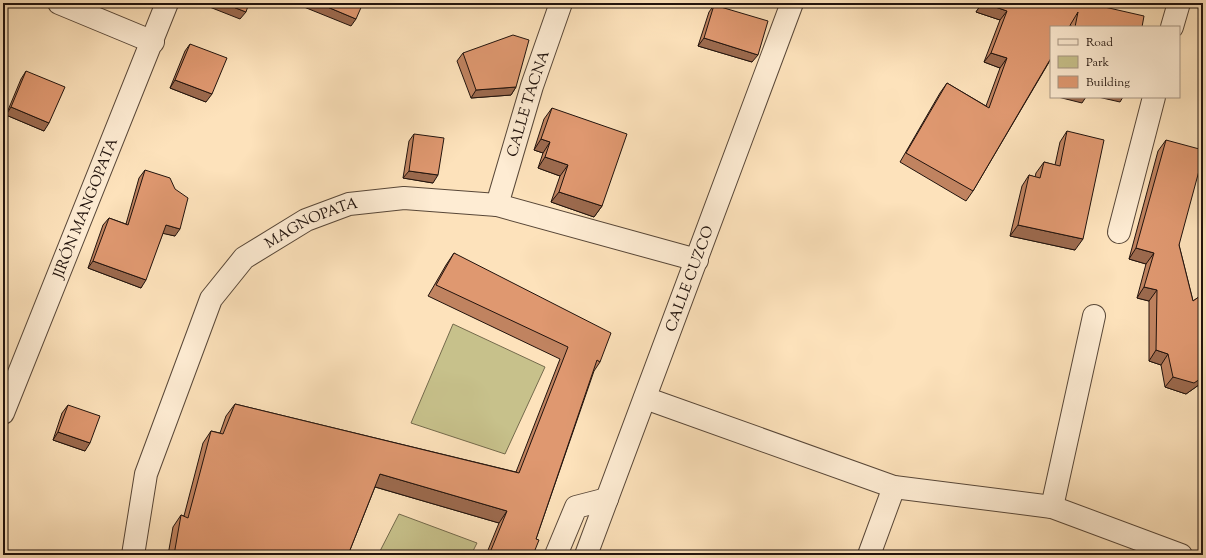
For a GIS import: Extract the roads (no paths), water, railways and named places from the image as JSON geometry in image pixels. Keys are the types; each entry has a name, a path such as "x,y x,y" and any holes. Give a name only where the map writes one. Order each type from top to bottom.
{"street":[{"path":"59,3 153,42"},
{"name":"JIRÓN MANGOPATA","path":"3,413 168,3"},
{"name":"CALLE TACNA","path":"497,205 532,86 561,3"},
{"name":"CALLE CUZCO","path":"586,555 792,3"},
{"path":"1172,26 1178,3"},
{"path":"1119,232 1154,98"},
{"name":"MAGNOPATA","path":"133,555 146,474 211,299 244,258 306,220 349,204 404,198 497,205 697,260"},
{"path":"1052,507 1094,316"},
{"path":"645,398 894,487 1052,507 1167,553"},
{"path":"869,555 894,487"},
{"path":"556,555 576,507 607,499"}]}
